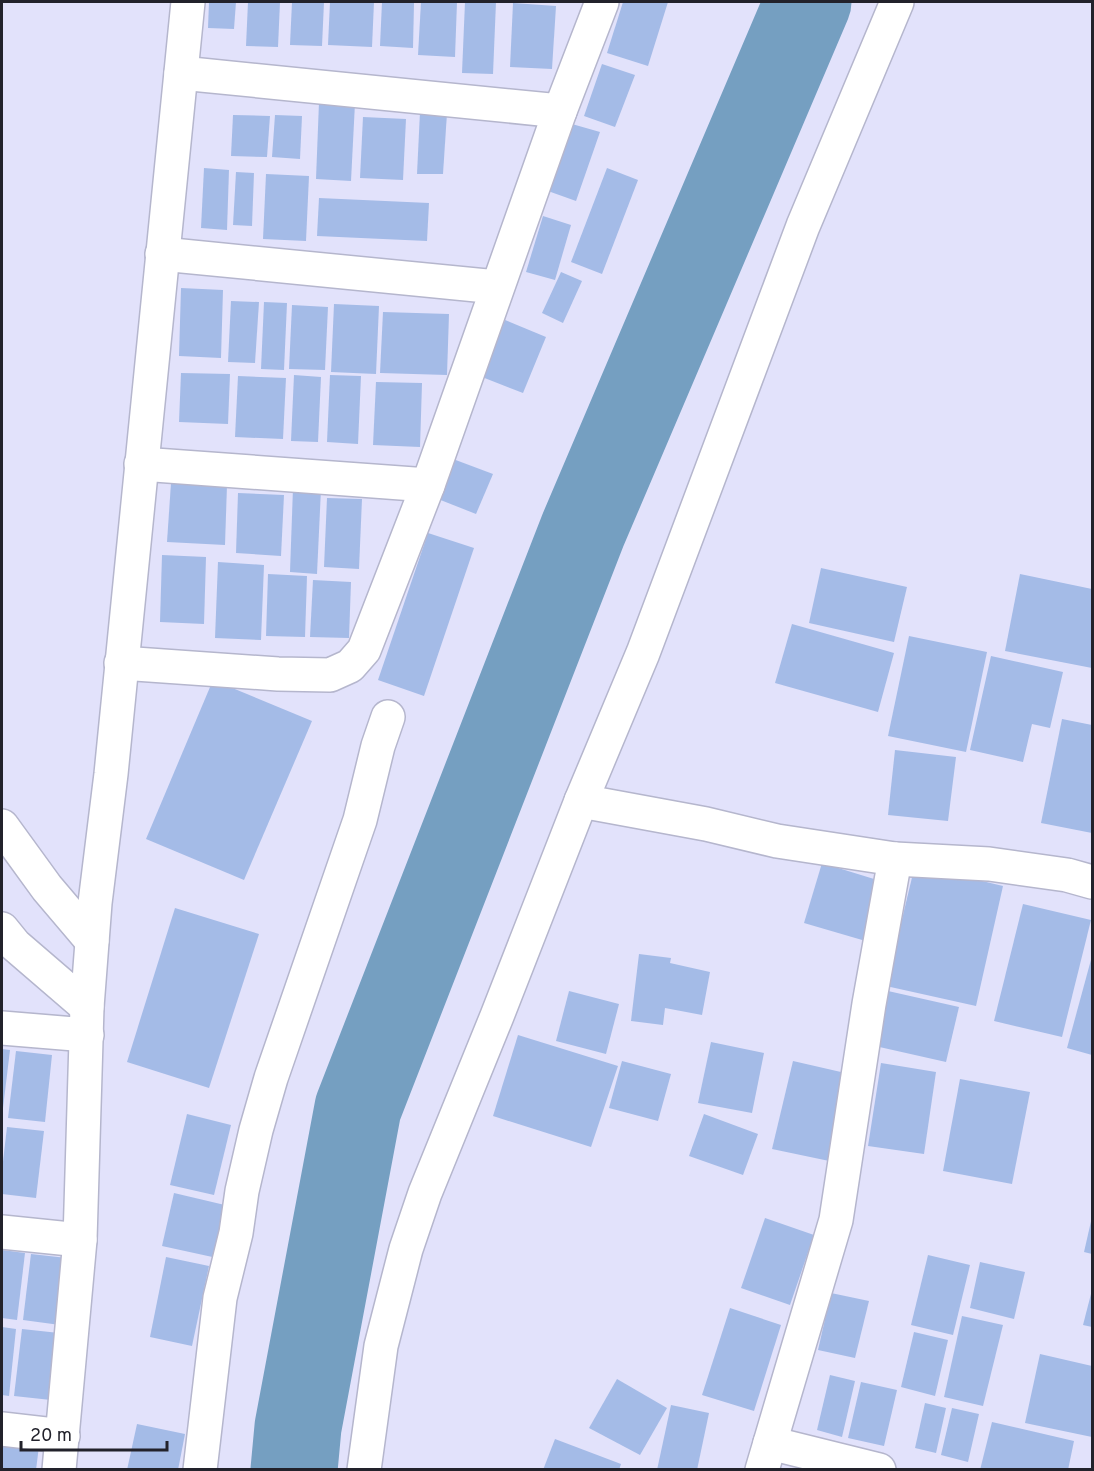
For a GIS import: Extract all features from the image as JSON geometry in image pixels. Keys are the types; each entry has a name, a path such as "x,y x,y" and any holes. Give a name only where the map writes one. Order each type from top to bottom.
{"street":[{"path":"59,1470 80,1240 87,1021 95,903 107,807 188,2"},
{"path":"121,663 278,674 330,675 350,666 364,650 428,485 560,111 602,2"},
{"path":"364,1470 381,1346 406,1249 425,1193 497,1016 580,801 644,654 803,226 897,2"},
{"path":"181,73 560,111"},
{"path":"162,254 497,287"},
{"path":"141,464 428,485"},
{"path":"200,1470 220,1298 236,1233 242,1191 256,1130 271,1078 360,820 378,746 388,717"},
{"path":"580,801 706,824 777,841 895,859 989,864 1067,875 1092,882"},
{"path":"2,826 47,888 92,941"},
{"path":"879,1470 766,1456 836,1220 869,1004 895,859"},
{"path":"2,929 87,1021"},
{"path":"2,1028 87,1021"},
{"path":"2,1232 80,1240"},
{"path":"2,1429 63,1436"}],"building":[{"path":"209,2 236,2 234,29 208,28"},
{"path":"248,2 280,2 278,47 246,46"},
{"path":"292,2 324,2 322,46 290,45"},
{"path":"330,2 374,2 372,47 328,45"},
{"path":"382,2 414,3 413,48 380,46"},
{"path":"421,2 457,2 455,57 418,55"},
{"path":"465,2 496,2 493,74 462,73"},
{"path":"623,2 668,2 648,66 607,53"},
{"path":"513,3 556,6 552,69 510,67"},
{"path":"602,64 635,75 615,127 584,116"},
{"path":"319,102 355,103 351,181 316,179"},
{"path":"420,112 447,113 443,174 417,174"},
{"path":"233,115 270,116 267,157 231,156"},
{"path":"275,115 302,116 300,159 272,157"},
{"path":"363,117 406,119 403,180 360,178"},
{"path":"572,124 600,132 576,201 548,191"},
{"path":"204,168 229,170 227,230 201,228"},
{"path":"607,168 638,180 602,274 571,262"},
{"path":"236,172 254,173 252,226 233,225"},
{"path":"266,174 309,176 306,241 263,239"},
{"path":"319,198 429,203 427,241 317,236"},
{"path":"543,216 571,225 555,280 526,272"},
{"path":"561,272 582,281 563,323 542,313"},
{"path":"181,288 223,290 221,358 179,356"},
{"path":"231,301 259,302 255,363 228,362"},
{"path":"264,302 287,303 284,370 261,369"},
{"path":"334,304 379,306 376,374 331,372"},
{"path":"292,305 328,307 325,370 289,369"},
{"path":"383,312 449,314 447,375 380,373"},
{"path":"505,320 546,337 523,393 482,377"},
{"path":"181,373 230,374 228,424 179,422"},
{"path":"294,375 321,377 318,442 291,441"},
{"path":"330,375 361,376 358,444 327,442"},
{"path":"238,376 286,378 283,439 235,437"},
{"path":"376,382 422,383 420,447 373,445"},
{"path":"453,459 493,474 476,514 438,499"},
{"path":"171,483 227,485 225,545 167,542"},
{"path":"293,488 321,489 317,574 290,572"},
{"path":"238,493 284,495 281,556 236,553"},
{"path":"327,498 362,499 359,569 324,567"},
{"path":"428,533 474,548 424,696 378,680"},
{"path":"162,555 206,557 204,624 160,622"},
{"path":"218,562 264,565 261,640 215,638"},
{"path":"821,568 907,587 894,642 809,623"},
{"path":"268,574 307,576 305,637 266,636"},
{"path":"1020,574 1092,589 1092,668 1005,651"},
{"path":"313,580 351,582 349,638 310,637"},
{"path":"792,624 894,653 878,712 775,683"},
{"path":"909,636 987,652 966,752 888,736"},
{"path":"991,656 1063,672 1050,728 1032,724 1023,762 970,750"},
{"path":"213,680 312,721 244,880 146,839"},
{"path":"1062,719 1092,725 1092,833 1041,823"},
{"path":"895,750 956,757 948,821 888,815"},
{"path":"822,863 887,883 869,942 804,923"},
{"path":"915,865 1003,886 976,1006 886,986"},
{"path":"1023,904 1091,920 1062,1037 994,1021"},
{"path":"175,908 259,934 209,1088 127,1062"},
{"path":"639,954 671,958 670,963 710,972 702,1015 665,1008 663,1025 631,1021"},
{"path":"1092,956 1092,1055 1067,1048"},
{"path":"569,991 619,1004 606,1054 556,1041"},
{"path":"888,991 959,1007 946,1062 875,1046"},
{"path":"518,1035 618,1066 591,1147 493,1116"},
{"path":"711,1042 764,1053 752,1113 698,1103"},
{"path":"2,1049 10,1050 3,1108 2,1108"},
{"path":"16,1051 52,1055 45,1122 8,1118"},
{"path":"622,1061 671,1074 658,1121 609,1108"},
{"path":"793,1061 854,1075 834,1162 772,1149"},
{"path":"881,1063 936,1072 924,1154 868,1146"},
{"path":"960,1079 1030,1092 1012,1184 943,1171"},
{"path":"187,1114 231,1125 214,1195 170,1185"},
{"path":"704,1114 758,1134 743,1175 689,1156"},
{"path":"7,1127 44,1131 36,1198 2,1194"},
{"path":"174,1193 229,1206 217,1258 162,1246"},
{"path":"1092,1217 1092,1254 1084,1252"},
{"path":"765,1218 814,1235 790,1305 741,1288"},
{"path":"2,1250 25,1253 17,1320 2,1318"},
{"path":"31,1254 67,1258 60,1325 23,1320"},
{"path":"928,1255 970,1265 953,1335 911,1325"},
{"path":"166,1257 209,1266 192,1346 150,1337"},
{"path":"980,1262 1025,1272 1014,1319 970,1308"},
{"path":"1092,1290 1092,1327 1083,1325"},
{"path":"831,1293 869,1301 855,1358 818,1350"},
{"path":"730,1308 781,1325 754,1411 702,1395"},
{"path":"962,1316 1003,1325 983,1406 944,1397"},
{"path":"2,1327 16,1329 9,1396 2,1395"},
{"path":"22,1329 59,1333 51,1400 14,1396"},
{"path":"914,1332 948,1340 935,1396 901,1387"},
{"path":"1040,1354 1092,1366 1092,1437 1025,1423"},
{"path":"830,1375 855,1381 842,1437 817,1430"},
{"path":"617,1379 667,1408 640,1455 589,1428"},
{"path":"861,1382 897,1390 884,1446 848,1438"},
{"path":"925,1403 946,1408 936,1453 915,1448"},
{"path":"671,1405 709,1413 697,1470 657,1470"},
{"path":"952,1408 979,1414 968,1462 941,1455"},
{"path":"992,1422 1074,1441 1068,1470 980,1470"},
{"path":"137,1424 185,1434 178,1470 127,1470"},
{"path":"555,1439 621,1464 619,1470 543,1470"},
{"path":"3,1442 39,1446 36,1470 2,1470"}],"waterway":[{"path":"294,1470 298,1427 358,1108 583,530 808,2"}]}
